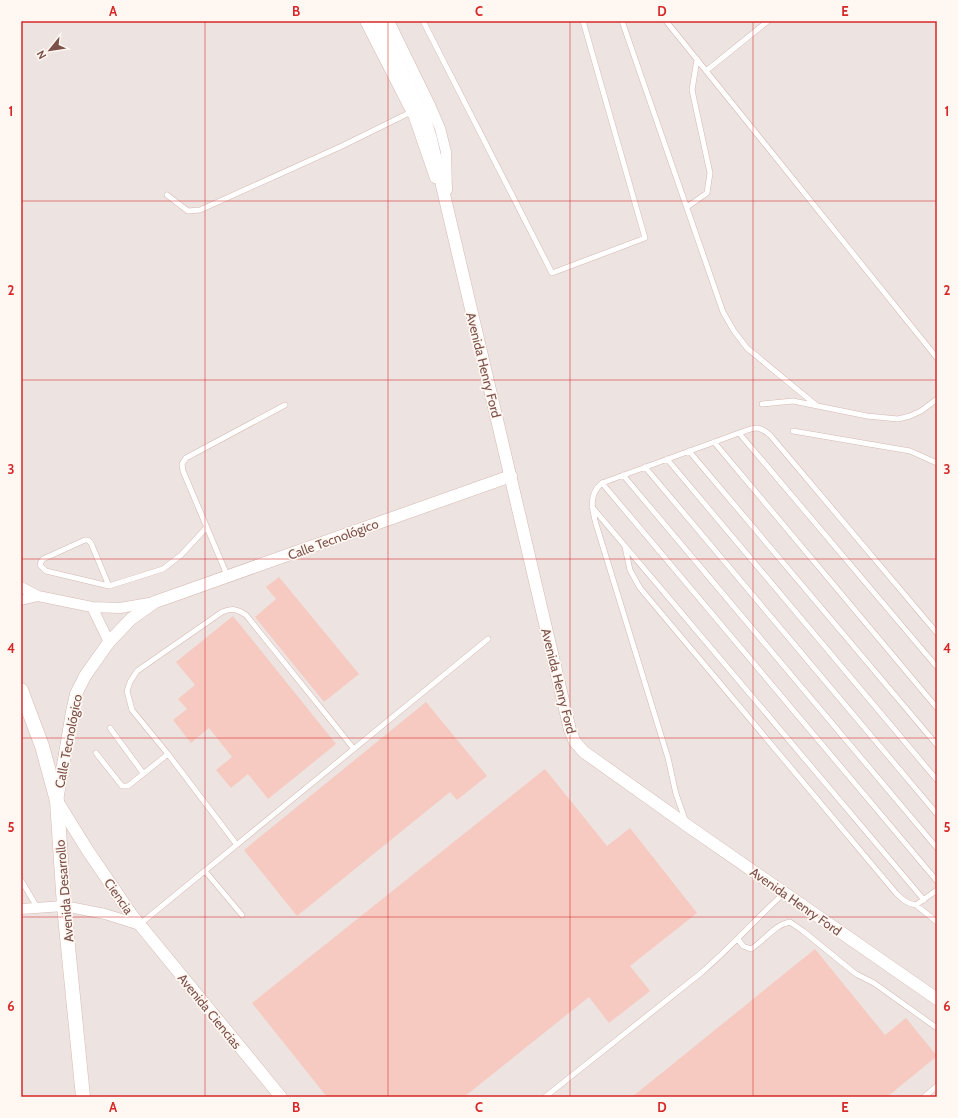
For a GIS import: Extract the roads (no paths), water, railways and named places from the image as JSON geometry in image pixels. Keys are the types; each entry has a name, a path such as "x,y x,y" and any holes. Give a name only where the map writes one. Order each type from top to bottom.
{"main road":[{"name":"Avenida Desarrollo","path":"21,690 42,746 57,801 64,906 83,1097"}],"street":[{"name":"Avenida Henry Ford","path":"365,21 411,112 447,210"},
{"name":"Avenida Henry Ford","path":"377,21 425,120 431,139 570,730 575,742 584,752 688,826 937,999"},
{"name":"Avenida Henry Ford","path":"389,21 440,128 446,152 447,210"},
{"name":"Calle Tecnológico","path":"21,587 38,596 92,607 120,608 155,602 511,476"},
{"name":"Calle Tecnológico","path":"21,600 38,596"},
{"name":"Calle Tecnológico","path":"57,801 76,694 84,676 109,642 131,619 155,602"},
{"path":"92,607 109,642"},
{"name":"Ciencia","path":"57,801 88,851 140,925"},
{"name":"Ciencia","path":"21,909 64,906 105,914 140,925"},
{"name":"Avenida Ciencias","path":"140,925 281,1097"}],"lane":[{"path":"423,21 552,273 645,238 583,21"},
{"path":"622,21 723,312 734,331 747,348 816,406"},
{"path":"666,21 937,358"},
{"path":"706,71 768,21"},
{"path":"687,207 707,193 710,173 692,90 697,60"},
{"path":"167,196 188,211 200,210 342,146 411,112"},
{"path":"762,404 793,401 867,416 898,419 922,411 937,399"},
{"path":"228,576 183,471 182,464 186,458 284,405"},
{"path":"688,826 676,794 668,758 596,524 592,506 592,495 602,483 739,433 756,428 762,429 770,435 937,633"},
{"path":"793,431 910,451 937,463"},
{"path":"739,433 937,667"},
{"path":"714,442 937,708"},
{"path":"690,451 937,745"},
{"path":"667,459 937,780"},
{"path":"645,467 937,814"},
{"path":"623,476 937,848"},
{"path":"602,483 937,881"},
{"path":"592,506 924,900"},
{"path":"109,586 91,543 88,540 50,556 41,562 40,565 46,571 109,586 163,569 181,554 207,527"},
{"path":"625,546 630,570 640,588 896,893 904,901 916,905 937,922"},
{"path":"237,845 168,754 132,710 127,691 130,682 137,671 222,612 230,609 238,610 246,615 354,749"},
{"path":"140,925 488,639"},
{"path":"110,728 143,774"},
{"path":"96,753 122,786 128,786 168,754"},
{"path":"205,871 242,915"},
{"path":"21,880 37,907"},
{"path":"916,905 937,890"},
{"path":"545,1097 701,973 738,939 752,922 784,893"},
{"path":"738,939 743,946 751,949 759,944 779,926 790,922 856,974 874,983 937,1028"},
{"path":"924,1097 937,1086"}]}
